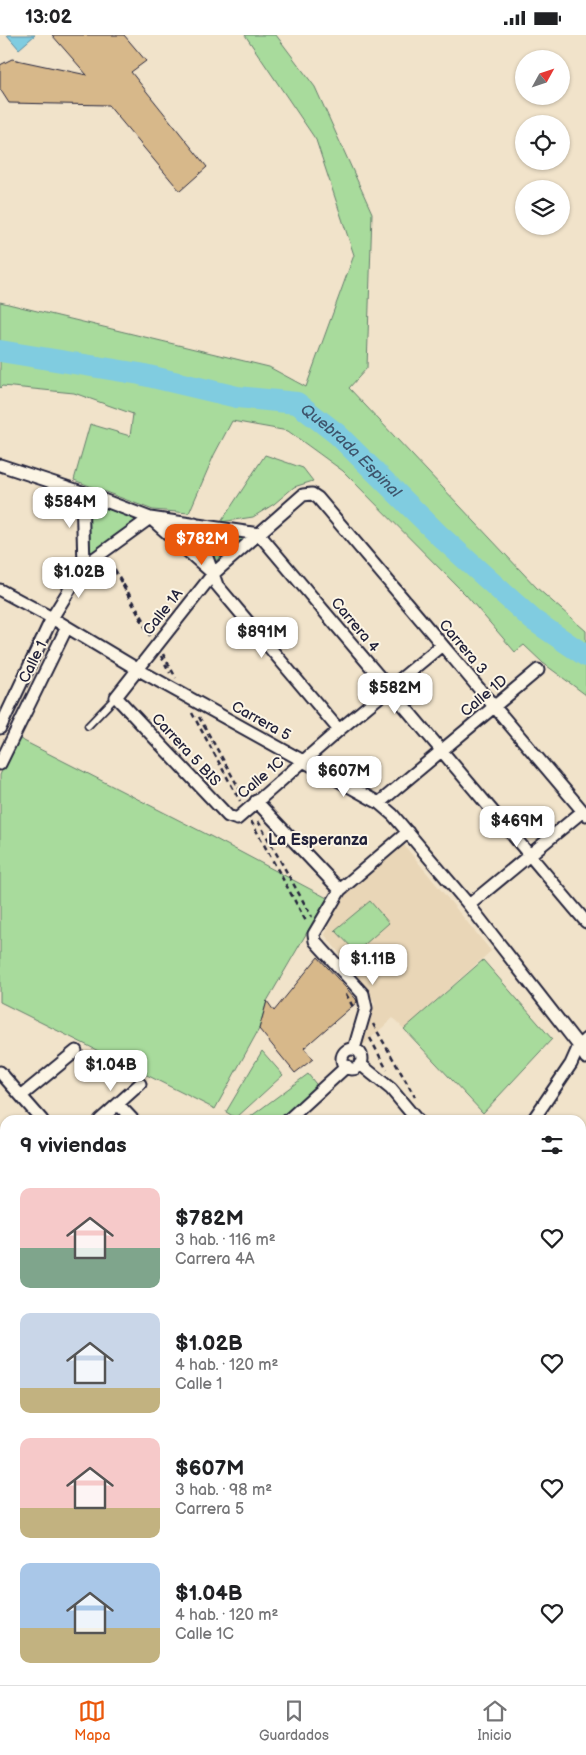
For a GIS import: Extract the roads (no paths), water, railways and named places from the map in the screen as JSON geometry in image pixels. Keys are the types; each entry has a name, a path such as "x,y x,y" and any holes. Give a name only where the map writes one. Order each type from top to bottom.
{"street":[{"path":"0,465 82,491 150,518 259,534"},
{"path":"82,491 84,566"},
{"name":"Calle 1A","path":"116,697 213,573 303,495 312,494 318,498"},
{"name":"Carrera 3","path":"318,498 584,813"},
{"path":"150,518 213,573"},
{"name":"Calle 1","path":"0,728 52,618 84,566 150,518"},
{"path":"195,524 217,585 339,730"},
{"name":"Carrera 4","path":"259,534 586,922"},
{"name":"Carrera 5","path":"0,590 52,618 137,669 379,803 408,832 583,1043 586,1058"},
{"name":"Calle 1","path":"0,764 67,627"},
{"name":"Calle 1C","path":"237,819 339,730 442,645"},
{"name":"Calle 1D","path":"379,803 538,671"},
{"name":"Carrera 5 BIS","path":"116,697 228,816 237,819"},
{"path":"256,801 340,890"},
{"path":"469,905 584,813"},
{"path":"354,1049 366,1008 363,994 316,941 314,934 340,890 408,832"},
{"path":"536,1115 583,1043"},
{"path":"294,1115 347,1067 356,1068 360,1064 361,1055 354,1049"},
{"path":"347,1067 343,1061 344,1055 348,1050 354,1049"},
{"path":"21,1096 76,1051"},
{"path":"360,1064 391,1089 413,1115"},
{"path":"0,1072 38,1115"},
{"path":"106,1115 140,1084"},
{"path":"118,1104 128,1115"}],"lane":[{"name":"Calle 1A","path":"88,726 116,697"}],"water":[{"path":"7,35 35,35 19,49"}],"waterway":[{"name":"Quebrada Espinal","path":"0,351 140,374 237,397 297,403 337,434 440,536 533,620 586,656"}],"district":[{"name":"La Esperanza","path":"318,840"}]}
